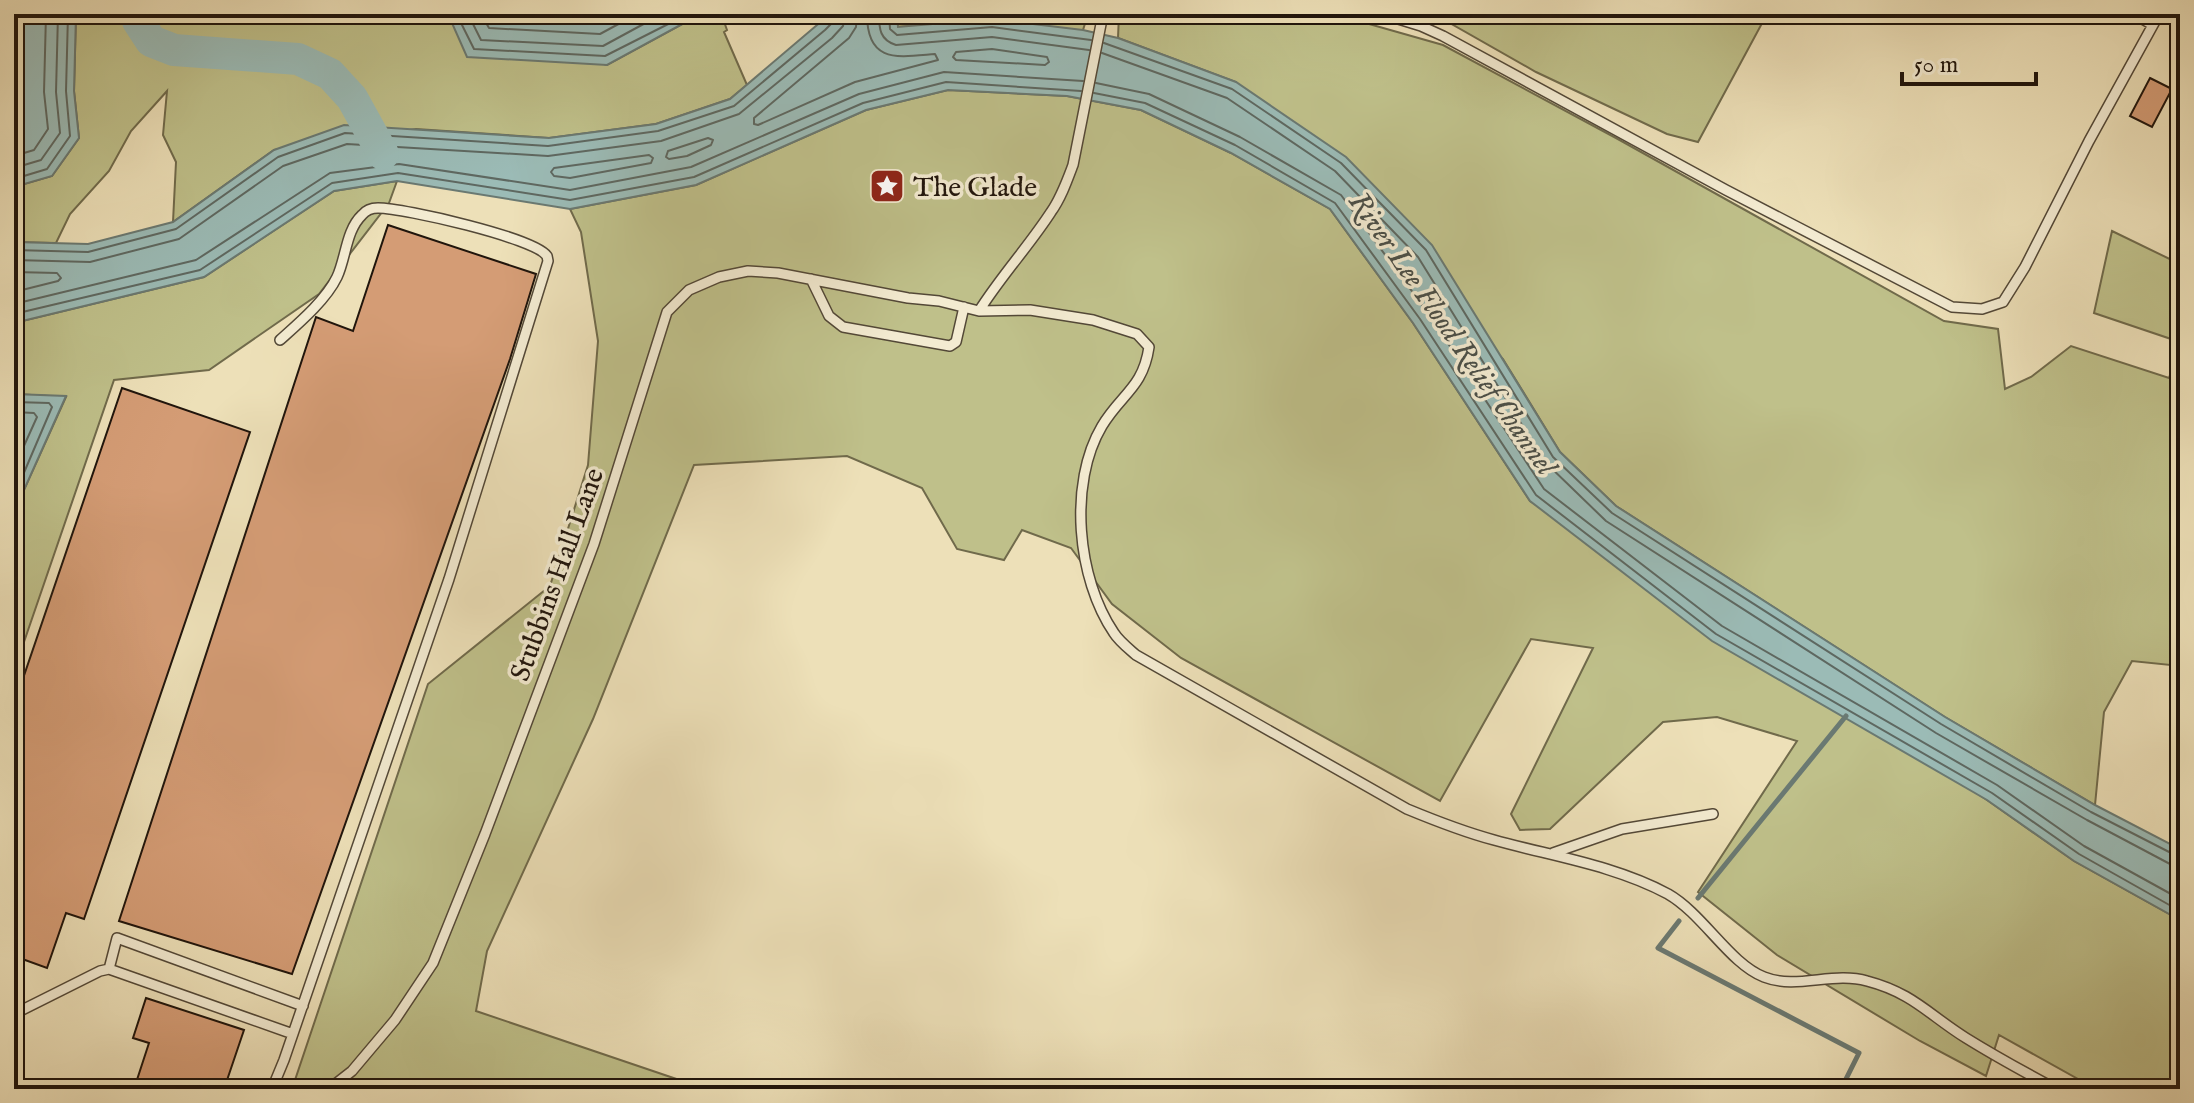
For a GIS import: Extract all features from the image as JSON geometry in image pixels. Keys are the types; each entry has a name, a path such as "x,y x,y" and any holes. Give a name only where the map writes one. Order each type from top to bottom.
{"lane":[{"path":"979,311 997,282 1052,211 1073,165 1103,14"},
{"path":"1382,14 1443,36 1726,190 1952,307 1982,309 2003,302 2025,267 2159,14"},
{"path":"2134,14 2153,25"},
{"path":"272,1089 449,579 548,261 547,256 536,247 482,229 428,216 372,209 362,215 354,226 337,278 331,287 280,340"},
{"name":"Stubbins Hall Lane","path":"329,1089 352,1071 387,1030 433,963 594,544 667,312 689,290 748,271 939,301 979,311 1030,310 1093,320 1137,334 1149,347 1146,366 1133,388 1103,424 1092,447 1081,504 1085,558 1092,584 1115,635 1136,655 1407,809 1466,832 1553,853"},
{"path":"811,279 829,316 843,327 950,346 956,342 964,307"},
{"path":"1553,853 1622,829 1713,814"},
{"path":"1553,853 1668,895 1693,913 1746,965 1764,977 1787,982 1835,977 1864,980 1889,988 1910,997 1964,1037 2056,1089"},
{"path":"109,969 117,938 303,1006"},
{"path":"14,1014 109,969 293,1034"}],"green space":[{"path":"76,14 432,14 452,23 607,65 684,23 722,16 727,30 724,32 747,85 730,99 656,124 549,138 416,129 274,150 173,222 176,162 163,135 167,91 131,131 109,171 70,214 56,243 14,242 14,187 52,176 79,138 74,91"},
{"path":"897,14 1088,14 1083,30 1075,31 992,19 897,27"},
{"path":"1119,14 1334,14 1443,45 1944,321 1998,329 2005,389 2031,377 2071,346 2169,378 2180,346 2180,666 2132,661 2104,712 2095,805 1945,717 1616,506 1560,452 1503,359 1236,82 1118,38"},
{"path":"1434,14 1767,14 1698,142 1667,134 1536,72"},
{"path":"948,90 1067,96 1141,110 1231,153 1330,209 1413,323 1530,501 1987,800 2074,861 2180,920 2180,1089 2096,1089 1999,1035 1986,1076 1920,1041 1777,955 1698,892 1797,741 1717,717 1663,722 1550,829 1520,830 1511,814 1593,648 1531,639 1440,801 1181,658 1112,604 1071,548 1022,530 1004,560 957,549 922,488 847,456 694,465 593,719 487,951 476,1011 706,1089 292,1089 428,684 550,586 588,465 598,341 581,232 570,209 696,185 866,110"},
{"path":"397,181 389,203 319,294 209,370 114,380 14,671 14,534 23,492 66,397 14,394 14,323 204,277 334,191"},
{"path":"2112,231 2180,264 2180,342 2094,313"}],"water":[{"path":"14,14 76,14 74,91 79,138 52,176 14,187"},
{"path":"432,14 724,14 684,23 607,65 467,57 452,23"},
{"name":"River Lee Flood Relief Channel","path":"830,14 897,14 898,27 992,19 1083,30 1118,38 1236,82 1346,157 1432,245 1560,452 1616,506 1945,717 2095,805 2180,849 2180,920 2074,861 1987,800 1712,641 1530,501 1413,323 1330,209 1231,153 1141,110 1067,96 948,90 866,110 696,185 570,209 397,181 334,191 204,277 14,323 14,242 88,244 173,222 274,150 344,125 549,138 656,124 730,99"},
{"path":"14,394 66,396 23,492 14,534"}],"building":[{"path":"2150,78 2172,89 2152,127 2130,116"},
{"path":"388,225 536,274 510,359 292,974 119,921 316,317 353,331"},
{"path":"122,388 250,432 84,919 66,913 47,968 14,956 14,705"},
{"path":"146,998 244,1030 224,1089 134,1089 149,1043 133,1038"}],"waterway":[{"path":"137,14 151,41 174,50 298,59 330,74 352,98 383,154"},
{"path":"1698,898 1846,716"},
{"path":"1679,921 1658,948 1859,1053 1841,1089"}],"place":[{"name":"The Glade","path":"887,186"}]}
